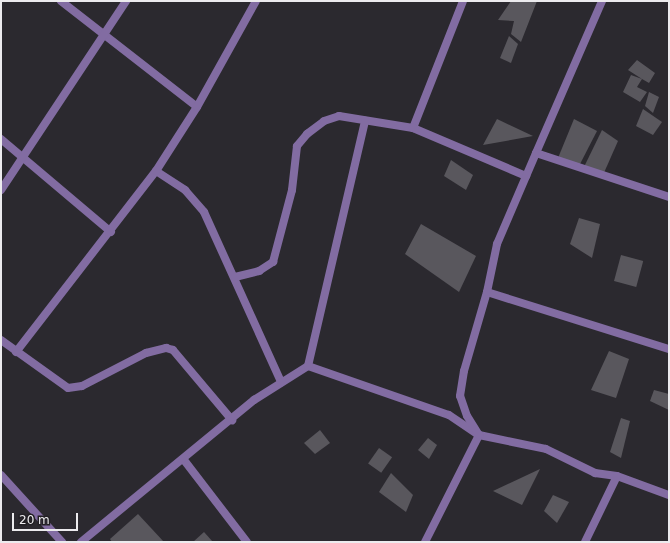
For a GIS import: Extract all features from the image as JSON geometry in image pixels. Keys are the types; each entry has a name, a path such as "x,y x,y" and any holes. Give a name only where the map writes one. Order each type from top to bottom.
{"street":[{"path":"61,1 197,107"},
{"path":"1,190 126,1"},
{"path":"412,128 463,1"},
{"path":"479,435 467,416 460,396 464,371 487,292 497,244 602,1"},
{"path":"16,352 112,232 156,171 197,107 255,2"},
{"path":"235,277 259,271 273,262 292,190 297,146 307,134 324,121 339,116 412,128 526,176"},
{"path":"81,542 281,382 308,366 365,121"},
{"path":"1,139 112,232"},
{"path":"536,153 669,197"},
{"path":"156,171 195,198 204,212 235,277 281,382"},
{"path":"487,292 669,349"},
{"path":"1,340 68,388 82,386 146,353 166,348 173,350 232,420"},
{"path":"308,366 449,416 479,435 546,449 595,473 617,476 669,495"},
{"path":"425,542 439,519 479,435"},
{"path":"184,460 248,542"},
{"path":"1,475 62,542"},
{"path":"585,542 617,476"}],"building":[{"path":"511,1 537,1 521,42 511,34 514,21 498,20"},
{"path":"509,36 518,44 511,63 500,58"},
{"path":"637,60 655,73 649,83 628,70"},
{"path":"631,75 642,79 637,87 647,92 640,102 623,92"},
{"path":"649,92 659,97 653,113 645,106"},
{"path":"643,109 662,122 653,135 636,126"},
{"path":"497,119 533,136 483,145"},
{"path":"574,119 597,131 579,166 558,158"},
{"path":"602,130 618,141 603,175 583,169"},
{"path":"451,160 473,175 466,190 444,176"},
{"path":"579,218 600,224 592,258 570,244"},
{"path":"421,224 476,256 459,292 405,254"},
{"path":"621,255 643,261 636,287 614,281"},
{"path":"609,351 629,359 616,398 591,390"},
{"path":"654,390 669,394 669,410 650,401"},
{"path":"621,418 630,421 621,458 610,452"},
{"path":"320,430 330,443 315,454 304,443"},
{"path":"428,438 437,445 429,459 418,450"},
{"path":"379,448 392,457 381,473 368,464"},
{"path":"540,469 522,505 493,491"},
{"path":"391,473 413,495 406,512 379,492"},
{"path":"553,495 569,502 557,523 544,511"},
{"path":"138,514 164,542 112,542 110,539"},
{"path":"204,532 213,542 193,542"}]}
